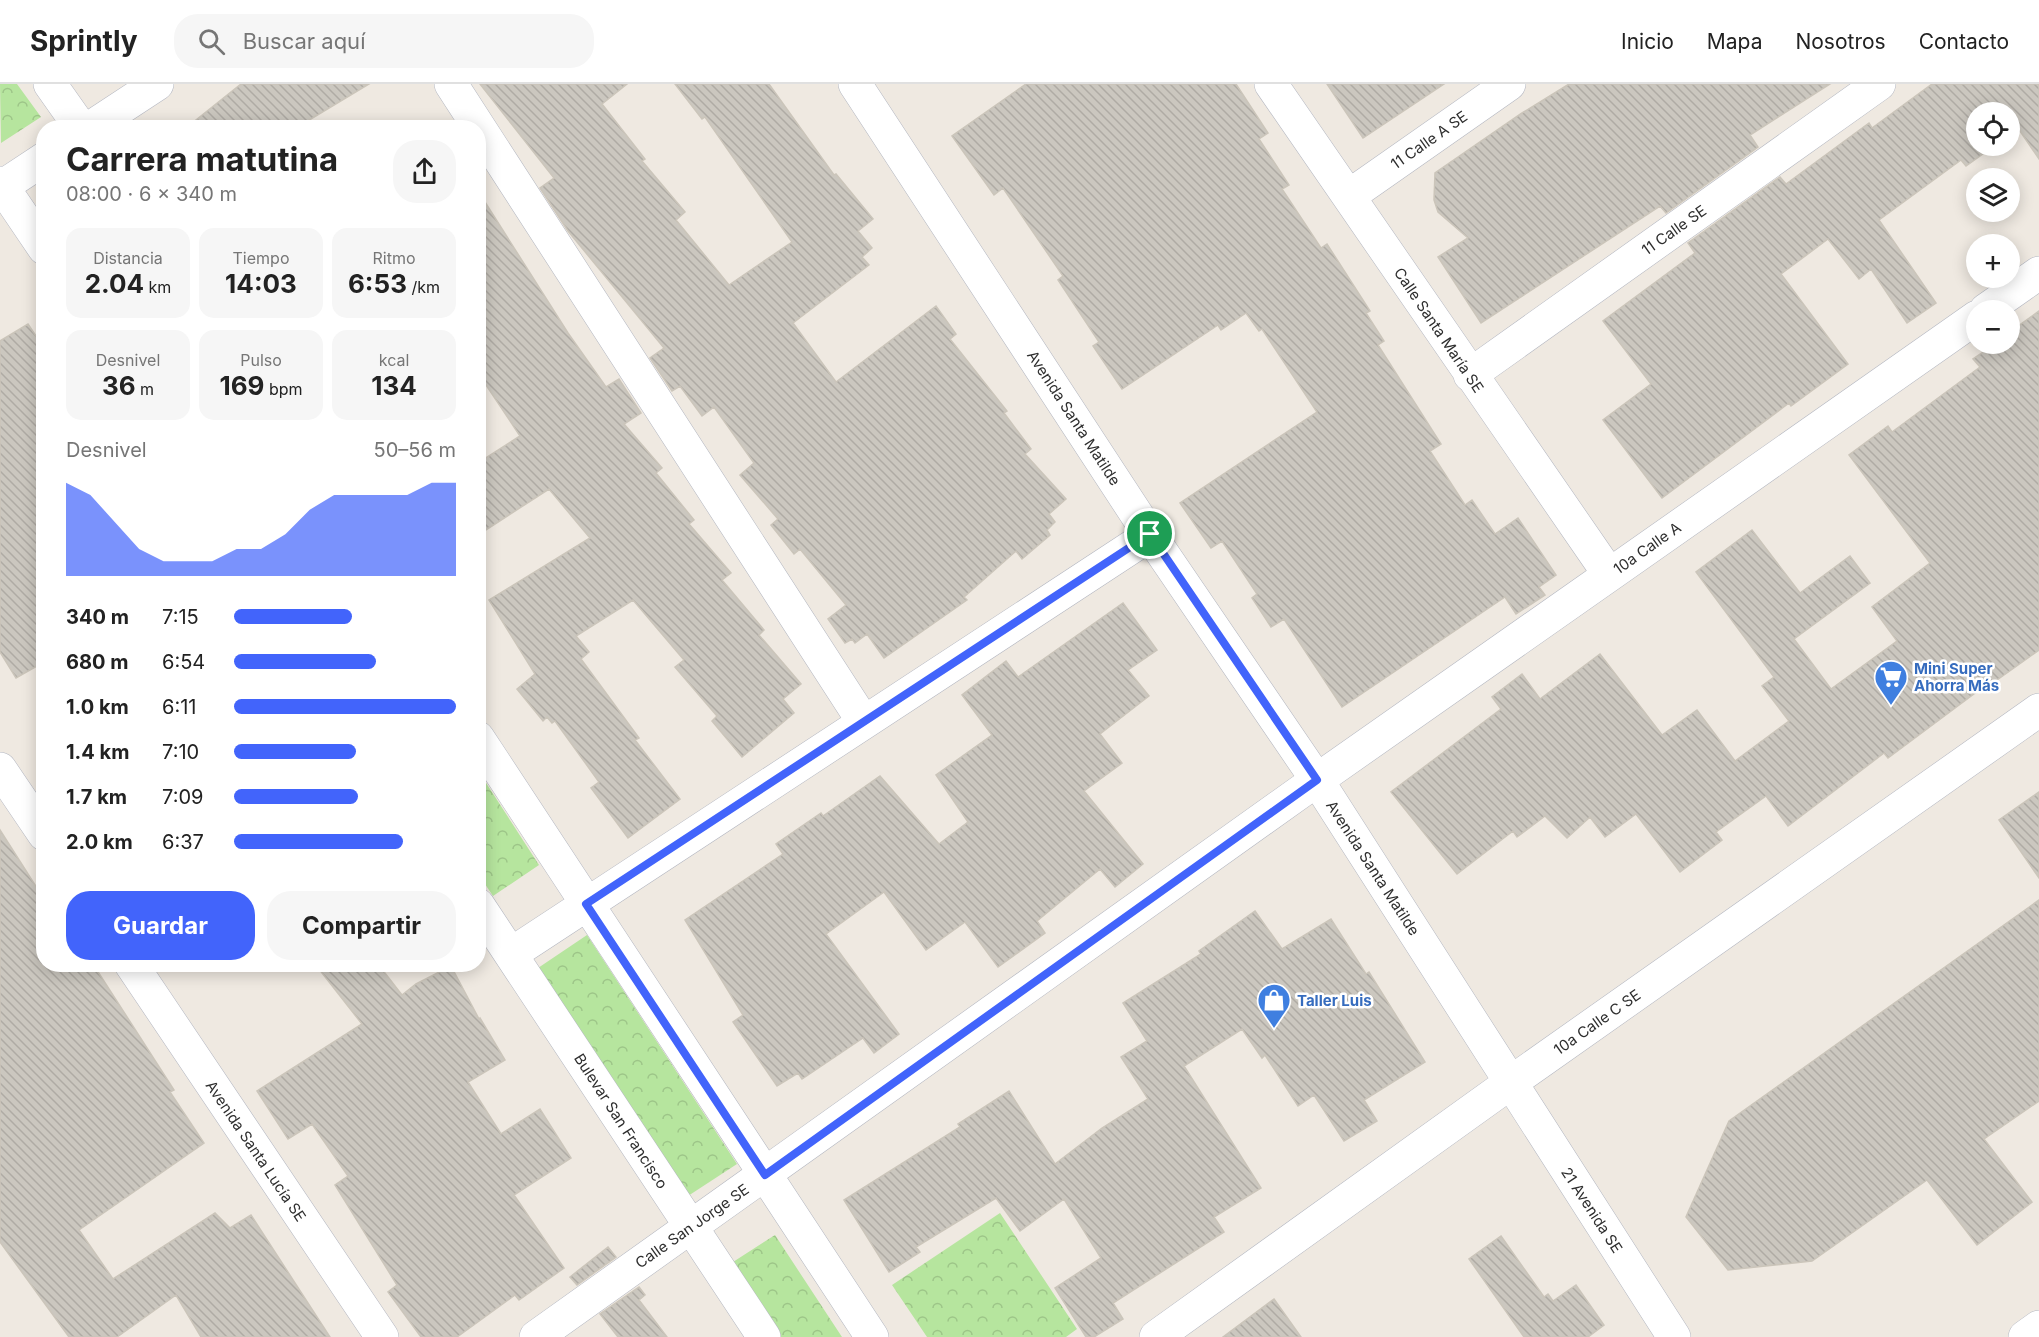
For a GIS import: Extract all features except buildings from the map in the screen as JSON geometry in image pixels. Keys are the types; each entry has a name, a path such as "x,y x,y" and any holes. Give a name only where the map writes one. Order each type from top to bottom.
{"street":[{"path":"50,84 75,120"},
{"path":"102,120 157,84"},
{"path":"451,84 474,120"},
{"name":"Avenida Santa Matilde","path":"855,84 1150,534 1317,780 1510,1083"},
{"name":"Calle Santa María SE","path":"1271,84 1609,574"},
{"name":"11 Calle A SE","path":"1349,196 1509,84"},
{"name":"11 Calle SE","path":"1470,375 1878,84"},
{"path":"486,138 863,721"},
{"path":"36,164 1,186 36,236"},
{"path":"2000,300 2039,273"},
{"name":"10a Calle A","path":"1317,780 1966,325"},
{"path":"511,954 1150,534"},
{"name":"10a Calle C SE","path":"1156,1337 1510,1083 2039,710"},
{"path":"486,750 872,1337"},
{"path":"0,769 36,822"},
{"name":"Calle San Jorge SE","path":"536,1337 1317,780"},
{"name":"Bulevar San Francisco","path":"486,917 764,1337"},
{"name":"Avenida Santa Lucía SE","path":"136,972 382,1337"},
{"name":"21 Avenida SE","path":"1510,1083 1674,1337"},
{"path":"2025,1337 2039,1327"}],"green space":[{"path":"0,84 17,84 41,117 1,143"},
{"path":"486,783 539,865 493,896 486,886"},
{"path":"587,935 737,1164 688,1196 538,968"},
{"path":"1000,1213 1077,1329 1066,1337 927,1337 892,1285"},
{"path":"775,1235 842,1337 781,1337 733,1262"}],"place":[{"name":"Mini Super Ahorra Más","path":"1891,706"},
{"name":"Taller Luis","path":"1274,1029"}],"route":[{"path":"1150,534 1317,780 765,1175 586,904 1150,534"}]}
